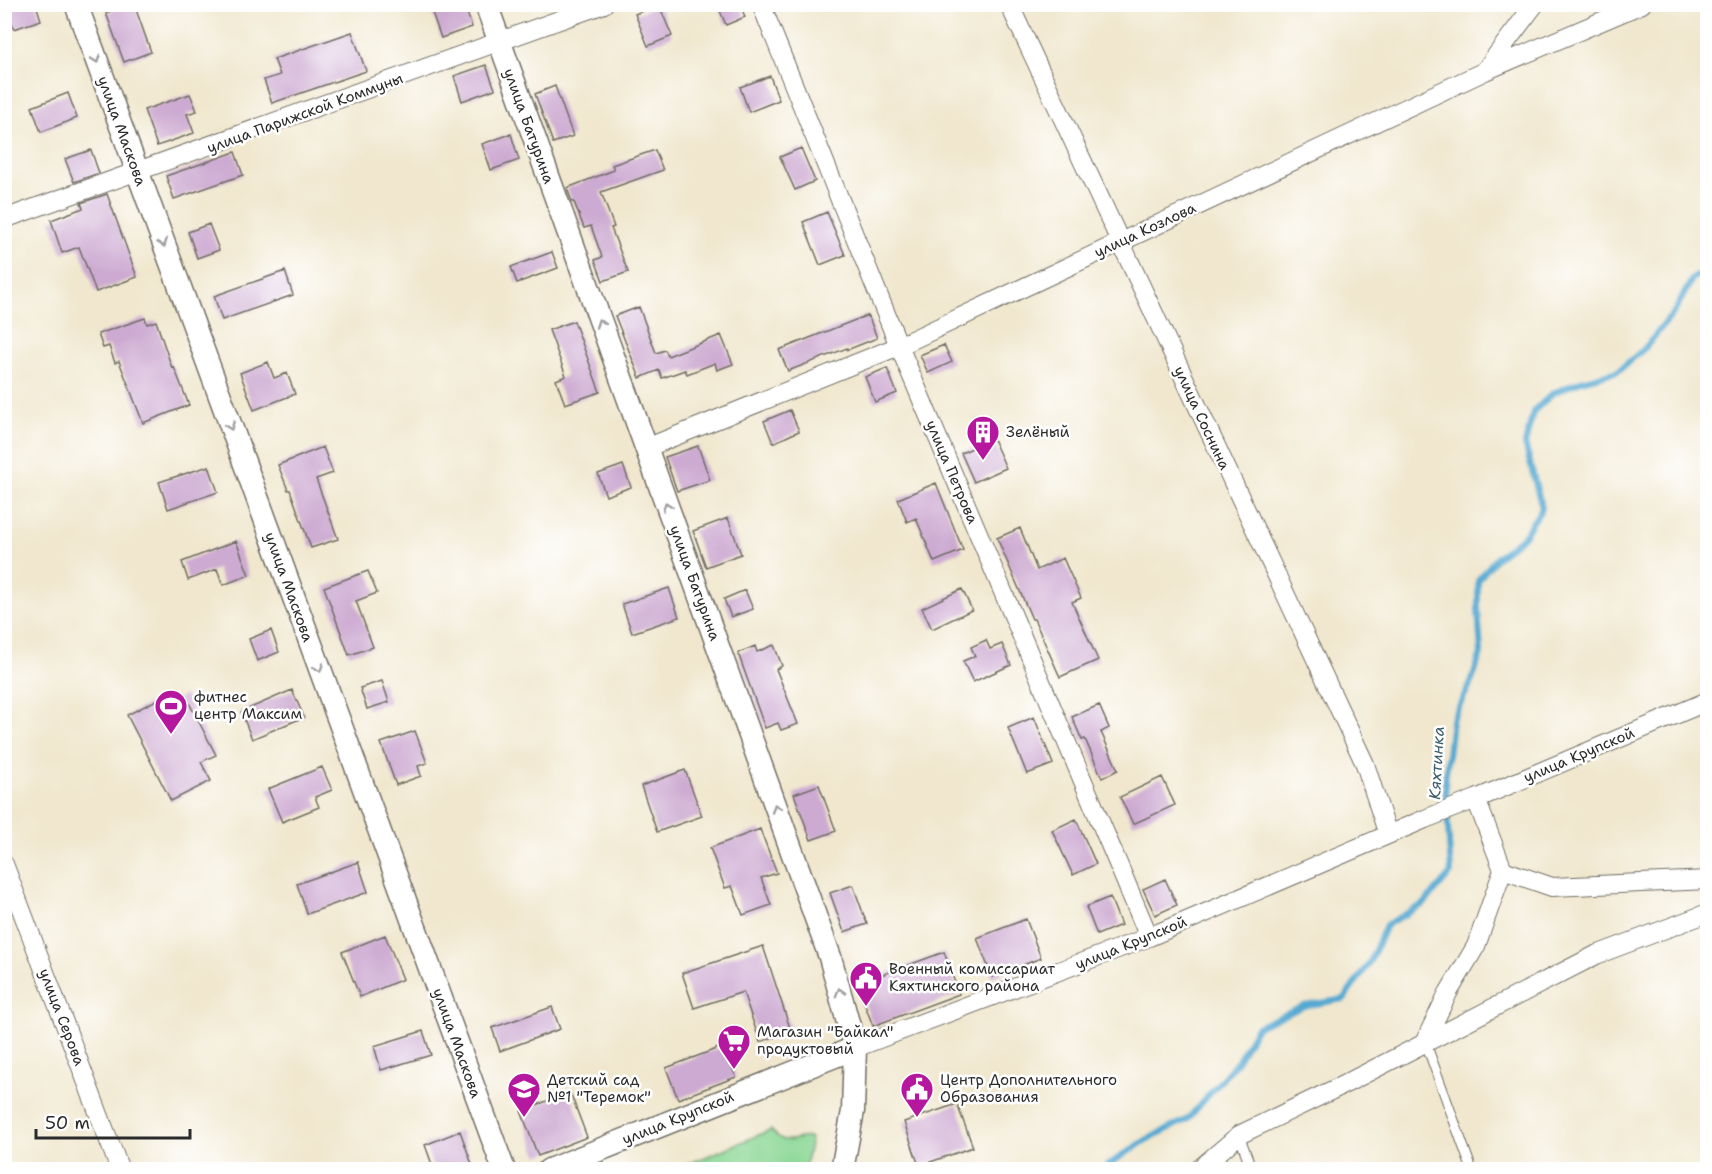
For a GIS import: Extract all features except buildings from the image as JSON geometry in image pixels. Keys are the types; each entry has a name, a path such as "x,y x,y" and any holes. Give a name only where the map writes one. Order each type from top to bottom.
{"street":[{"name":"улица Маскова","path":"76,4 504,1170"},
{"name":"улица Батурина","path":"486,4 830,957 855,1048 853,1111 842,1170"},
{"name":"улица Парижской Коммуны","path":"4,219 499,44 604,4"},
{"name":"улица Петрова","path":"761,4 899,346 1149,937"},
{"name":"улица Соснина","path":"1009,4 1365,764 1388,835"},
{"path":"1485,71 1535,4"},
{"name":"улица Козлова","path":"646,448 899,346 1485,71 1642,4"},
{"name":"улица Крупской","path":"549,1170 855,1048 1149,937 1707,701"},
{"path":"1425,1041 1448,993 1476,946 1503,870 1476,799"},
{"name":"улица Серова","path":"4,864 120,1170"},
{"path":"1503,870 1552,886 1707,880"},
{"path":"1198,1170 1239,1135 1345,1084 1425,1041 1596,955 1707,913"}],"lane":[{"path":"1425,1041 1472,1170"},
{"path":"1239,1135 1252,1170"}],"green space":[{"path":"771,1130 777,1136 787,1140 811,1138 805,1169 676,1169"}],"waterway":[{"name":"Кяхтинка","path":"1106,1170 1108,1165 1146,1140 1188,1119 1236,1063 1257,1027 1304,1006 1344,999 1370,962 1386,925 1424,904 1451,873 1445,782 1452,720 1471,683 1481,653 1478,580 1497,557 1523,537 1542,508 1525,444 1533,412 1553,393 1581,381 1618,371 1645,348 1675,311 1692,279 1708,269"}],"place":[{"name":"Зелёный","path":"983,461"},
{"name":"фитнес центр Максим","path":"171,735"},
{"name":"Военный комиссариат Кяхтинского района","path":"866,1007"},
{"name":"Магазин \"Байкал\" продуктовый","path":"734,1070"},
{"name":"Детский сад №1 \"Теремок\"","path":"524,1118"},
{"name":"Центр Дополнительного Образования","path":"917,1118"}]}
